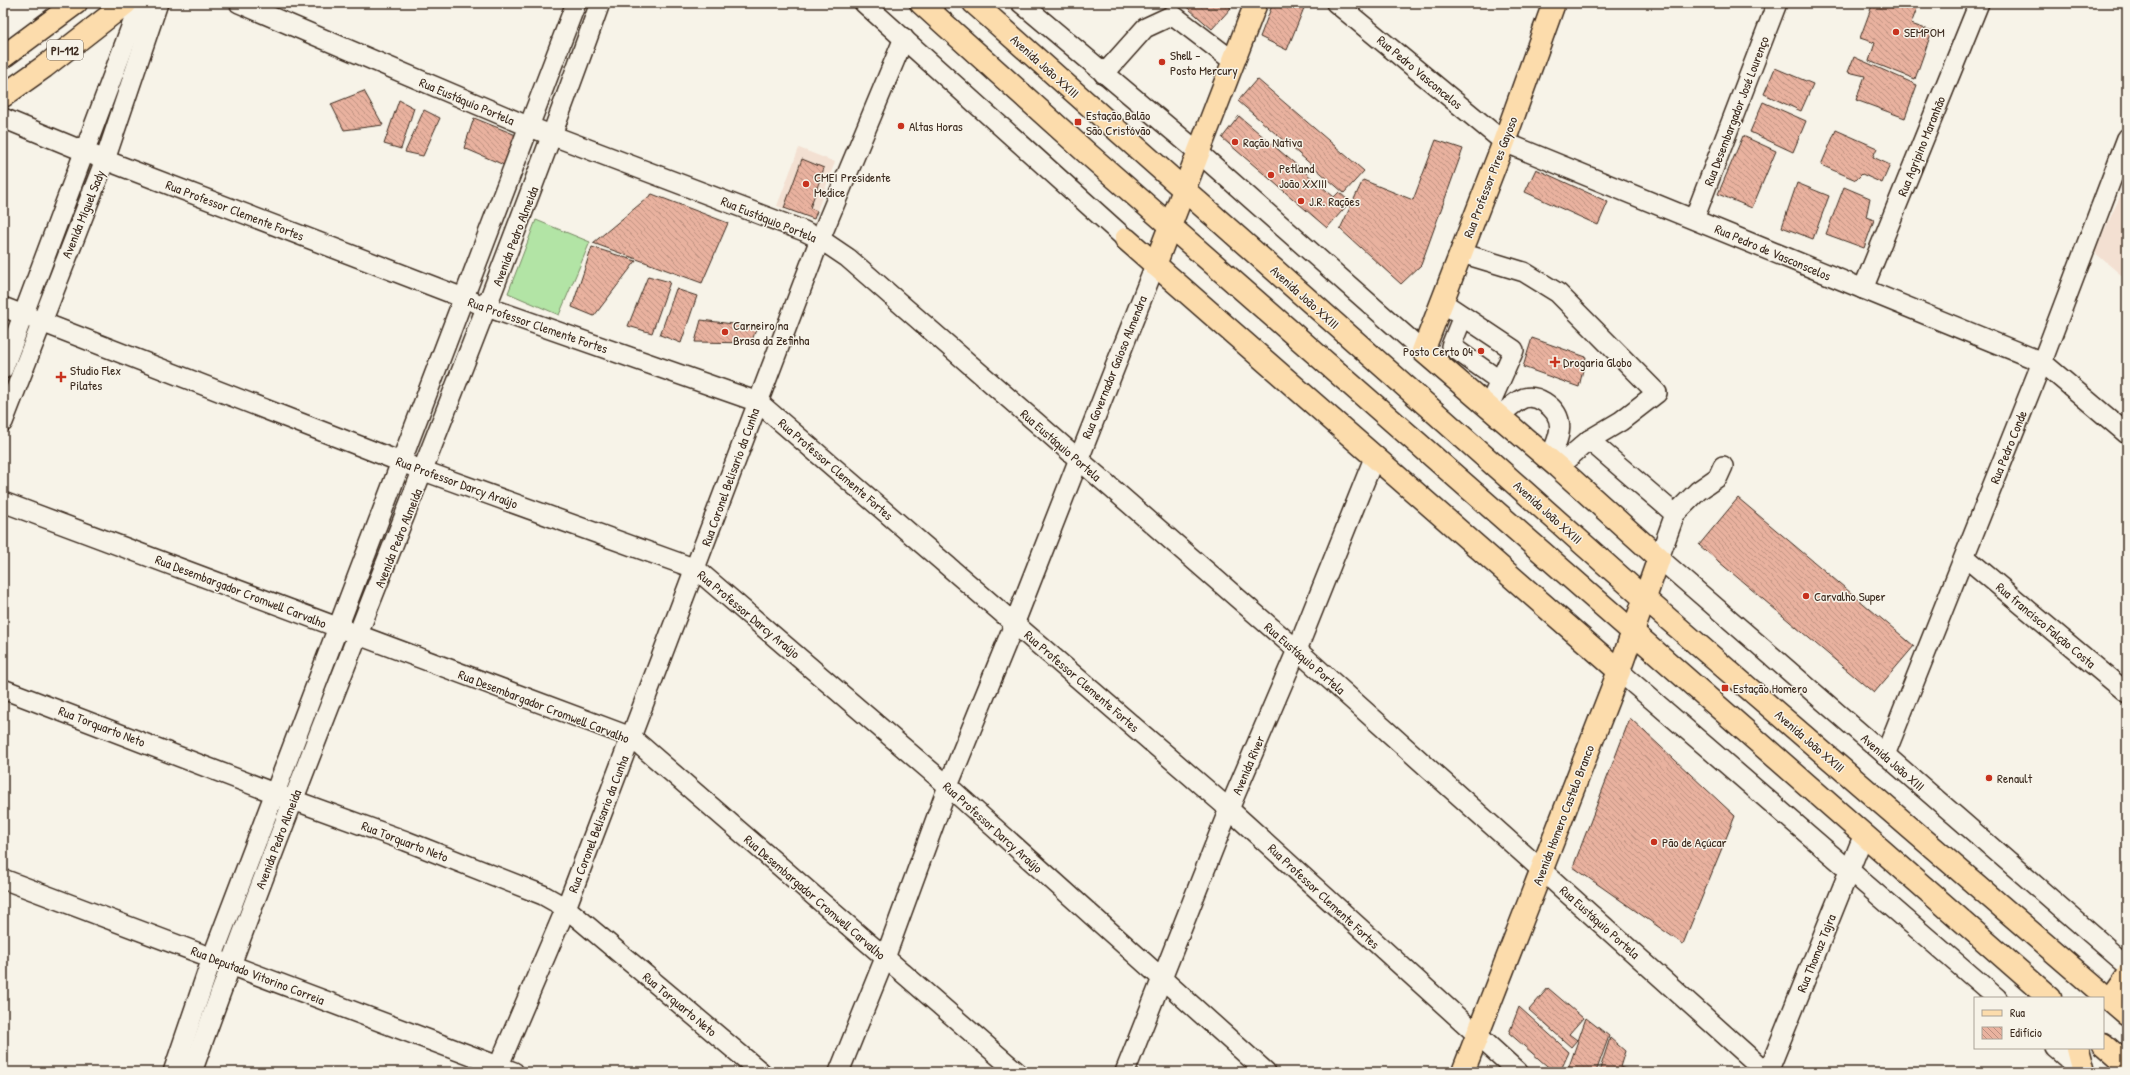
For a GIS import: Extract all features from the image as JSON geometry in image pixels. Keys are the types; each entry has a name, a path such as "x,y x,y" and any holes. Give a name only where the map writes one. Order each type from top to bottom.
{"main road":[{"name":"PI-112","path":"3,57 76,3"},
{"name":"PI-112","path":"3,96 44,67 126,3"},
{"path":"921,3 1170,226 2049,997"},
{"name":"Avenida João XXIII","path":"974,3 1645,599 2127,1015"},
{"path":"1155,265 1256,3"},
{"name":"Rua Professor Pires Gayoso","path":"1424,351 1504,142 1554,3"},
{"path":"1126,239 1374,458 1619,671"},
{"path":"1424,351 1554,463 1659,558"},
{"name":"Avenida Homero Castelo Branco","path":"1463,1072 1619,671 1659,558"},
{"path":"2110,1000 2127,976"},
{"path":"2104,1045 2127,1065"},
{"path":"2077,1049 2083,1072"}],"street":[{"name":"Avenida Miguel Sady","path":"3,422 32,318 84,152 140,3"},
{"name":"Avenida Miguel Sady","path":"3,369 32,318 105,160 158,3"},
{"name":"Rua Eustáquio Portela","path":"239,3 530,127 820,238 848,258 1297,650 1767,1072"},
{"name":"Avenida Pedro Almeida","path":"173,1072 212,958 274,793 530,127 576,3"},
{"name":"Avenida Pedro Almeida","path":"192,1072 230,964 293,800 424,471 553,136 600,3"},
{"path":"864,3 1126,239"},
{"path":"1022,3 1104,74 1198,152 1424,351"},
{"name":"Rua Pedro Vasconcelos","path":"1336,3 1504,142"},
{"name":"Rua Desembargador José Lourenço","path":"1694,219 1777,3"},
{"name":"Rua Agripino Maranhão","path":"1863,289 1978,3"},
{"path":"1104,74 1145,28 1173,15 1233,61"},
{"name":"Rua Coronel Belisario da Cunha","path":"503,1070 696,569 820,238 904,38"},
{"name":"Rua Professor Clemente Fortes","path":"3,118 84,152 464,299 758,402 1015,622 1229,809 1518,1072"},
{"name":"Rua Pedro Conde","path":"1884,755 1965,557 2042,362 2127,138"},
{"name":"Rua Pedro de Vasconscelos","path":"1504,142 2042,362 2127,434"},
{"path":"1461,253 1524,272 1558,293 1657,393 1621,420 1554,463"},
{"name":"Rua Governador Gaioso Almendra","path":"839,1072 885,958 948,786 1015,622 1077,459 1155,265"},
{"path":"1442,302 1514,350 1500,380 1493,412"},
{"name":"Rua Professor Darcy Araújo","path":"3,307 400,462 696,569 948,786 1266,1072"},
{"path":"1463,316 1451,346 1500,380"},
{"path":"1493,412 1524,398 1537,398 1553,408 1559,420 1560,437 1554,463"},
{"path":"1589,440 1675,514"},
{"name":"Avenida River","path":"1125,1072 1229,809 1297,650 1374,458"},
{"path":"1659,558 1675,514 1698,491 1718,477 1723,466"},
{"name":"Rua Desembargador Cromwell Carvalho","path":"3,502 631,737 1017,1072"},
{"name":"Rua francisco Falção Costa","path":"1965,557 2127,693"},
{"name":"Avenida João XIII","path":"1659,558 2127,965"},
{"path":"1619,671 1848,872 1996,997"},
{"name":"Rua Torquarto Neto","path":"3,689 543,895 566,908 761,1072"},
{"name":"Rua Thomaz Tajra","path":"1767,1072 1864,834"},
{"name":"Rua Deputado Vitorino Correia","path":"3,879 230,964 503,1070"},
{"path":"2057,1049 2083,1072"}],"shaded area":[{"name":"CMEI Presidente Medice","path":"799,148 835,162 814,219 777,206"},
{"path":"2127,182 2127,280 2094,252"}],"green space":[{"path":"536,220 590,242 559,315 508,293"}],"building":[{"path":"1182,3 1225,3 1231,8 1212,29"},
{"path":"1273,3 1306,3 1287,50 1260,37"},
{"path":"1873,3 1889,7 1890,3 1919,3 1911,24 1932,31 1915,79 1869,61 1875,43 1860,38"},
{"path":"1854,57 1917,85 1905,118 1856,100 1865,76 1848,72"},
{"path":"1775,68 1813,84 1801,111 1764,94"},
{"path":"1257,79 1364,171 1344,193 1238,101"},
{"path":"364,91 383,125 344,130 331,104"},
{"path":"399,100 414,108 401,149 384,144"},
{"path":"1763,102 1806,121 1793,152 1750,132"},
{"path":"424,110 440,118 423,156 405,152"},
{"path":"1239,116 1334,197 1339,192 1350,202 1327,228 1222,138"},
{"path":"474,118 516,135 504,165 464,148"},
{"path":"1836,130 1877,148 1873,157 1890,165 1882,183 1862,174 1856,180 1821,165"},
{"path":"1743,136 1776,151 1752,208 1718,194"},
{"path":"1436,140 1463,149 1421,265 1401,284 1340,229 1363,180 1413,200"},
{"path":"802,159 824,168 810,208 817,211 814,219 784,208"},
{"path":"1536,169 1608,202 1598,225 1525,192"},
{"path":"1797,183 1829,196 1813,239 1782,227"},
{"path":"1844,187 1870,198 1866,217 1874,220 1864,248 1826,234"},
{"path":"652,194 728,223 702,283 593,243"},
{"path":"592,247 636,261 594,316 572,307"},
{"path":"648,276 670,282 652,333 628,326"},
{"path":"676,289 697,296 681,343 660,335"},
{"path":"701,320 757,327 751,343 695,342"},
{"name":"Drogaria Globo","path":"1532,338 1586,357 1579,387 1523,367"},
{"name":"Carvalho Super","path":"1738,498 1914,646 1874,693 1699,545"},
{"name":"Pão de Açúcar","path":"1630,718 1735,816 1683,944 1573,867"},
{"path":"1548,988 1583,1018 1569,1034 1577,1040 1571,1047 1529,1010"},
{"path":"1519,1007 1569,1052 1560,1072 1554,1072 1509,1033"},
{"path":"1586,1018 1609,1036 1596,1072 1567,1072"},
{"path":"1610,1038 1625,1051 1620,1067 1634,1072 1599,1072"}],"place":[{"name":"SEMPOM","path":"1896,32"},
{"name":"Shell - Posto Mercury","path":"1162,62"},
{"name":"Estação Balão São Cristóvão","path":"1078,122"},
{"name":"Altas Horas","path":"901,126"},
{"name":"Ração Nativa","path":"1235,142"},
{"name":"Petland João XXIII","path":"1271,175"},
{"name":"CMEI Presidente Medice","path":"806,184"},
{"name":"J.R. Rações","path":"1301,201"},
{"name":"Carneiro na Brasa da Zefinha","path":"725,332"},
{"name":"Posto Certo 04","path":"1481,351"},
{"name":"Drogaria Globo","path":"1555,362"},
{"name":"Studio Flex Pilates","path":"61,377"},
{"name":"Carvalho Super","path":"1806,596"},
{"name":"Estação Homero","path":"1725,688"},
{"name":"Renault","path":"1989,778"},
{"name":"Pão de Açúcar","path":"1654,842"}]}
